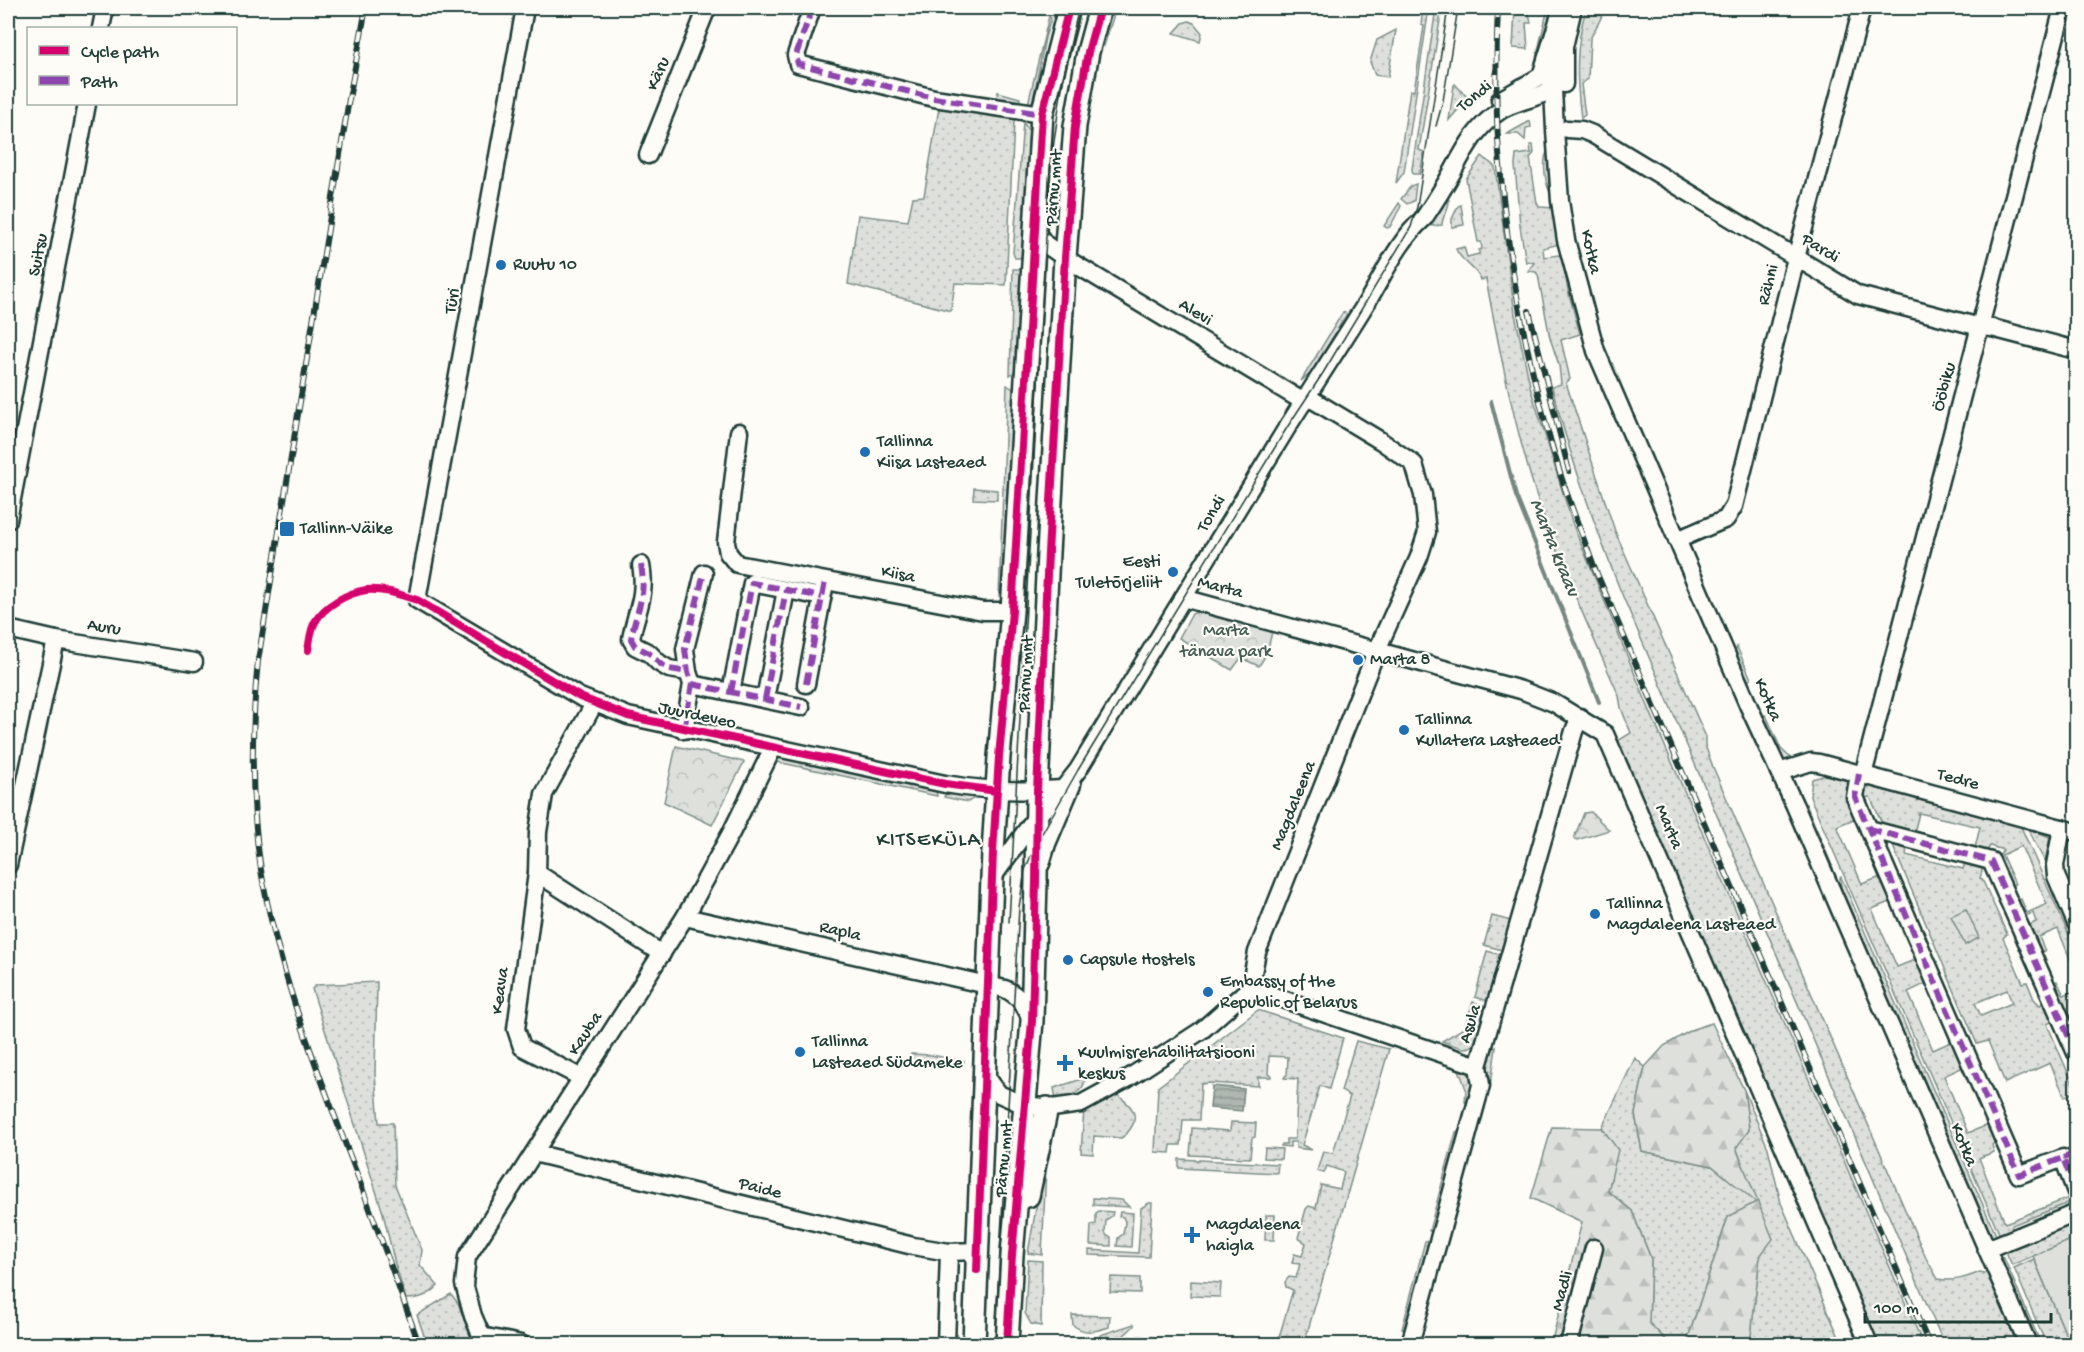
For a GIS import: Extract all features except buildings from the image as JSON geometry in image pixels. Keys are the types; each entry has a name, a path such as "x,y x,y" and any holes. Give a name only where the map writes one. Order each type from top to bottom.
{"main road":[{"name":"Pärnu mnt","path":"974,1344 992,878 1012,611 1042,114 1069,8"},
{"name":"Pärnu mnt","path":"1007,1344 1014,1230 1032,1021 1037,791 1065,258 1075,126 1088,52 1100,8"},
{"path":"1014,1230 1028,1194 1047,1108"}],"street":[{"path":"101,27 105,8"},
{"name":"Türi","path":"417,600 525,8"},
{"name":"Käru","path":"648,155 707,8"},
{"path":"812,8 796,55 798,64 934,98 1042,114"},
{"name":"Kotka","path":"1562,8 1551,49 1555,83 1560,201 1566,240 1599,359 1752,715 1782,778 2028,1344"},
{"path":"1573,8 1555,83 1567,129 1575,274"},
{"name":"Rähni","path":"1677,540 1726,519 1731,513 1862,8"},
{"name":"Ööbiku","path":"2063,8 1855,797 2019,1175 2070,1155"},
{"name":"Tondi","path":"992,878 1036,817 1078,770 1306,399 1415,226 1424,218 1478,129 1500,111 1526,100 1555,83"},
{"name":"Tondi","path":"1415,226 1421,203 1468,126 1490,105 1555,83"},
{"path":"1526,100 1544,103 1555,113"},
{"name":"Suitsu","path":"8,520 11,481 87,105"},
{"name":"Pardi","path":"1567,129 1582,130 1592,134 1858,295 2076,350"},
{"name":"Alevi","path":"1034,229 1045,244 1065,258 1306,399"},
{"name":"Magdaleena","path":"1250,988 1257,952 1376,652 1419,557 1427,532 1423,495 1414,464 1381,441 1306,399"},
{"name":"Kiisa","path":"739,432 726,542 728,554 737,564 777,573 824,589 983,611 1012,611"},
{"path":"641,565 644,578 641,606 631,639 635,646 649,653 669,669 690,678 731,692 801,706"},
{"path":"684,730 690,678 685,649 704,573"},
{"path":"731,692 752,583 786,590 824,589 807,684"},
{"path":"765,699 786,590"},
{"name":"Marta","path":"1183,598 1521,690 1554,703 1602,731 1608,738 1727,1011 1762,1099 1869,1344"},
{"name":"Juurdeveo","path":"417,600 594,705 628,716 684,730 945,784 997,791 1063,789"},
{"name":"Auru","path":"8,629 56,640 194,662"},
{"path":"8,865 56,640"},
{"name":"Keava","path":"582,1078 522,1047 516,1029 537,873 538,832 544,794 594,705"},
{"name":"Asula","path":"1410,1344 1481,1085 1478,1066 1574,731 1580,717"},
{"name":"Kauba","path":"483,1340 464,1284 467,1257 685,917 774,748"},
{"name":"Tedre","path":"1782,778 1829,766 2069,830"},
{"path":"1036,882 1047,844 1078,770"},
{"path":"1869,830 1991,861 2076,1053"},
{"path":"2069,830 2055,865 2056,876 2076,923"},
{"path":"537,873 662,954"},
{"name":"Rapla","path":"685,917 1005,989 1014,993 1024,1003 1032,1021"},
{"path":"985,1075 999,1094 1024,1105 1063,1108 1081,1104 1127,1079 1202,1030 1250,988 1478,1066"},
{"name":"Paide","path":"534,1153 913,1246 949,1252 978,1251"},
{"path":"2070,1155 2076,1192"},
{"path":"1987,1249 2076,1213"},
{"name":"Madli","path":"1569,1344 1594,1248"},
{"path":"946,1344 949,1252"},
{"path":"483,1340 521,1344"}],"green space":[{"path":"1109,8 1116,8 1104,46 1100,40"},
{"path":"1423,8 1429,8 1404,172 1396,183 1410,90 1414,91 1424,26 1421,25"},
{"path":"1436,8 1442,8 1419,150 1424,152 1420,174 1413,174 1412,169"},
{"path":"1515,8 1528,8 1531,23 1526,23 1528,49 1513,48"},
{"path":"1548,8 1553,8 1536,71 1534,67"},
{"path":"1591,8 1602,16 1590,39 1588,79 1581,84 1585,115 1581,118 1577,77 1578,50 1586,9"},
{"path":"1049,16 1051,18 1034,95 1032,103 1027,108"},
{"path":"1189,21 1194,23 1202,33 1200,41 1174,33 1183,23"},
{"path":"1396,30 1388,77 1375,75 1370,62 1377,40"},
{"path":"1454,85 1468,98 1449,120"},
{"path":"953,91 996,101 998,92 1020,98 1014,122 1006,285 955,283 951,311 848,284 858,215 908,221 913,197 924,196 941,96 950,98"},
{"path":"1530,121 1531,127 1526,128 1525,140 1518,134 1507,134"},
{"path":"1023,122 1029,131 1023,254 1020,258 1015,258 1013,253"},
{"path":"1530,145 1533,145 1534,153 1530,158 1537,203 1540,207 1554,208 1560,244 1543,248 1544,257 1559,255 1562,257 1580,334 1561,340 1570,379 1566,383 1615,531 1705,735 1705,745 1713,767 1926,1258 1938,1279 1959,1279 1980,1272 1988,1274 2017,1344 1944,1344 1621,592 1583,490 1559,413 1552,387 1561,384 1559,365 1550,338 1538,275 1536,272 1528,271 1534,263 1528,261 1526,263 1520,226 1515,165 1516,155 1531,153"},
{"path":"1547,152 1549,152 1552,195 1545,174"},
{"path":"1482,156 1495,167 1515,314 1531,390 1573,525 1655,723 1923,1344 1877,1344 1616,742 1631,733 1619,696 1565,572 1537,497 1514,416 1486,279 1481,280 1456,249 1464,247 1467,257 1479,254 1479,250 1482,249 1481,242 1478,242 1466,179"},
{"path":"1416,184 1414,201 1407,204 1401,199 1411,186"},
{"path":"1449,200 1442,225 1432,226 1435,215"},
{"path":"1399,203 1401,206 1390,227 1387,228 1384,226"},
{"path":"1461,205 1464,225 1452,227 1452,219 1458,206"},
{"path":"1013,269 1022,269 1017,370 1010,375"},
{"path":"1343,312 1347,314 1311,373 1301,381"},
{"path":"1007,385 1016,391 1006,563 999,597"},
{"path":"974,488 997,490 997,500 973,499"},
{"name":"Marta tänava park","path":"1199,611 1272,632 1267,653 1259,666 1241,658 1232,670 1179,638 1192,614"},
{"path":"1737,647 1751,679 1746,682 1734,655"},
{"path":"1766,715 1781,749 1793,760 1787,761 1781,758 1761,717"},
{"path":"676,746 744,762 712,825 664,802"},
{"path":"778,756 934,789 937,796 773,761"},
{"path":"1826,775 1856,783 1856,818 1837,826 1862,884 1881,877 1892,901 1872,909 1897,967 1917,959 1927,983 1908,992 1933,1050 1953,1041 1963,1067 1944,1076 1968,1133 1988,1125 1983,1112 1999,1138 1992,1145 1994,1152 1979,1158 2005,1223 2071,1197 2076,1200 2012,1225 2008,1237 2002,1240 1810,797 1812,779"},
{"path":"1864,785 2021,827 2076,951 2076,974 2058,929 2039,937 2045,951 2040,953 2027,926 2036,922 2033,913 2022,915 2016,901 2021,899 2027,913 2047,904 2021,846 2002,855 2015,884 2010,886 1998,858 2003,850 1990,846 1985,854 1960,848 1961,844 1975,848 1980,827 1919,813 1914,833 1884,827 1870,797 1862,798"},
{"path":"947,792 974,796 974,798 968,802 944,797"},
{"path":"1806,804 1833,868 1836,885 1802,805"},
{"path":"1591,812 1609,830 1577,840 1574,838 1584,813"},
{"path":"2029,829 2050,837 2045,862 2029,831"},
{"path":"1883,838 1902,843 1902,846 1907,848 1906,855 1963,869 1966,860 1983,867 1980,878 2007,934 2003,938 2023,983 2027,982 2034,999 2040,1005 2051,1000 2057,1019 2047,1024 2076,1091 2065,1097 2050,1063 2005,1083 1988,1041 1977,1044 1892,844 1886,846","holes":["2007,990 2012,1003 1981,1016 1975,1003"]},
{"path":"1841,877 1997,1240 1992,1237 1841,888"},
{"path":"1966,909 1979,938 1965,945 1951,916"},
{"path":"1492,916 1511,921 1502,950 1484,945"},
{"path":"1487,951 1501,955 1488,1001 1475,997"},
{"path":"2057,981 2064,995 2076,990 2076,1019 2074,1020 2076,1035 2053,983"},
{"path":"377,982 375,1074 379,1123 393,1123 395,1185 422,1250 420,1265 438,1286 428,1294 411,1299 406,1299 383,1213 312,989 316,985"},
{"path":"1473,1002 1486,1006 1481,1031 1475,1043 1466,1048 1442,1041 1464,1028"},
{"path":"1258,1010 1343,1038 1329,1089 1320,1086 1302,1145 1312,1150 1296,1148 1296,1142 1290,1142 1290,1147 1281,1146 1286,1144 1286,1139 1295,1139 1298,1079 1284,1078 1287,1075 1288,1057 1269,1056 1268,1074 1271,1077 1258,1077 1258,1086 1201,1084 1199,1120 1183,1120 1181,1145 1171,1145 1170,1153 1155,1152 1158,1087"},
{"path":"1712,1023 1744,1090 1749,1130 1736,1148 1773,1239 1760,1256 1750,1344 1686,1344 1728,1217 1756,1202 1712,1166 1642,1151 1635,1114 1645,1067 1664,1046 1693,1029"},
{"path":"1356,1041 1389,1049 1304,1344 1277,1344 1293,1290 1286,1287 1285,1282 1289,1277 1296,1278 1300,1264 1292,1263 1294,1254 1302,1256 1306,1243 1298,1238 1306,1209 1309,1206 1316,1208 1321,1185 1340,1189 1344,1172 1327,1166 1324,1173 1317,1171 1323,1151 1333,1153 1350,1096 1341,1091"},
{"path":"1496,1047 1492,1077 1486,1094 1486,1065 1491,1050"},
{"path":"911,1054 964,1061 963,1065 959,1066 909,1062"},
{"path":"1635,1058 1645,1067 1635,1114 1642,1151 1712,1166 1756,1201 1736,1147 1749,1130 1744,1090 1768,1148 1781,1203 1842,1344 1750,1344 1760,1256 1728,1217 1686,1344 1670,1344 1649,1323 1651,1259 1632,1211 1608,1191 1617,1150 1602,1128"},
{"path":"1458,1067 1465,1070 1472,1078 1473,1087 1469,1105 1465,1102 1466,1089"},
{"path":"1085,1078 1079,1091 1056,1100 1054,1088"},
{"path":"1118,1095 1133,1111 1134,1123 1130,1130 1121,1138 1094,1136 1093,1154 1081,1153 1084,1109"},
{"path":"1231,1122 1256,1123 1250,1158 1190,1155 1192,1128 1230,1131"},
{"path":"1552,1127 1602,1128 1618,1150 1608,1191 1632,1211 1651,1259 1649,1323 1670,1344 1551,1344 1582,1222 1531,1198"},
{"path":"1456,1132 1463,1132 1435,1232 1429,1231"},
{"path":"1047,1146 1042,1255 1028,1253"},
{"path":"1265,1148 1282,1149 1281,1159 1264,1158"},
{"path":"1179,1159 1278,1164 1277,1173 1179,1168"},
{"path":"1093,1198 1122,1200 1129,1207 1093,1205"},
{"path":"1152,1203 1149,1257 1089,1255 1089,1250 1138,1253 1141,1208"},
{"path":"1099,1211 1113,1212 1112,1216 1106,1220 1105,1232 1111,1237 1111,1246 1090,1245 1091,1225 1096,1224 1096,1213"},
{"path":"1120,1212 1133,1213 1131,1247 1117,1246 1118,1238 1123,1234 1125,1222 1123,1217 1119,1216"},
{"path":"1266,1215 1275,1215 1274,1240 1265,1240"},
{"path":"2076,1222 2076,1238 2012,1265 2008,1251"},
{"path":"2076,1238 2076,1344 2070,1344 2033,1256"},
{"path":"1425,1241 1433,1241 1408,1331 1402,1329"},
{"path":"2003,1256 2041,1344 2038,1344 2003,1263"},
{"path":"2034,1259 2070,1344 2046,1344 2014,1268"},
{"path":"1028,1260 1042,1261 1041,1326 1031,1324 1025,1313"},
{"path":"1111,1277 1140,1278 1140,1293 1110,1292"},
{"path":"1191,1281 1221,1283 1220,1297 1190,1296"},
{"path":"451,1294 458,1303 473,1344 427,1344 417,1315"},
{"path":"1072,1315 1110,1316 1109,1327 1095,1331 1082,1330 1073,1325"},
{"path":"1134,1324 1122,1337 1099,1339 1100,1335"},
{"path":"1134,1337 1159,1338 1160,1344 1144,1344 1134,1340"}],"shaded area":[{"path":"1212,1086 1244,1089 1242,1111 1210,1108"}],"waterway":[{"name":"Marta kraav","path":"1491,401 1516,496 1599,702"}],"tram line":[{"path":"1009,922 1049,181 1061,94 1079,8"},
{"path":"995,1344 1019,907 1025,870 1036,844 1078,770 1411,227 1417,207 1448,8"},
{"path":"1436,126 1443,101 1458,8"}],"railway":[{"path":"366,8 349,99 258,661 254,713 253,791 261,870 276,940 296,1009 419,1344"},
{"path":"1498,8 1497,116 1507,234 1520,315 1538,395 1560,473 1594,567 1929,1344"},
{"path":"1529,311 1569,471"}],"marked path":[{"path":"812,8 796,55 798,64 934,98 1042,114"},
{"path":"641,565 642,595 631,639 635,646 649,653 669,669 688,672"},
{"path":"684,730 692,684 685,649 704,573"},
{"path":"806,684 825,581"},
{"path":"731,692 752,583 822,597"},
{"path":"765,699 786,590"},
{"path":"692,684 801,707"},
{"path":"1859,774 1855,797 2019,1175 2063,1158 2076,1192"},
{"path":"1869,829 1991,861 2076,1053"},
{"path":"2063,1158 2076,1153"}],"cycle path":[{"path":"977,1270 993,852 1012,611 1042,114 1069,8"},
{"path":"1007,1344 1012,1255 1032,1021 1037,791 1065,258 1075,126 1088,52 1100,8"},
{"path":"308,650 315,622 330,606 344,597 366,590 385,591 417,600 580,697 628,716 945,784 997,791"}],"place":[{"name":"Ruutu 10","path":"501,265"},
{"name":"Tallinna Kiisa Lasteaed","path":"865,452"},
{"name":"Tallinn-Väike","path":"287,529"},
{"name":"Eesti Tuletõrjeliit","path":"1173,572"},
{"name":"Marta 8","path":"1358,660"},
{"name":"Tallinna Kullatera Lasteaed","path":"1404,730"},
{"name":"Tallinna Magdaleena Lasteaed","path":"1595,914"},
{"name":"Capsule Hostels","path":"1068,960"},
{"name":"Embassy of the Republic of Belarus","path":"1208,992"},
{"name":"Tallinna Lasteaed Südameke","path":"800,1052"},
{"name":"Kuulmisrehabilitatsiooni keskus","path":"1065,1063"},
{"name":"Magdaleena haigla","path":"1192,1235"}],"district":[{"name":"KITSEKÜLA","path":"929,841"}]}
